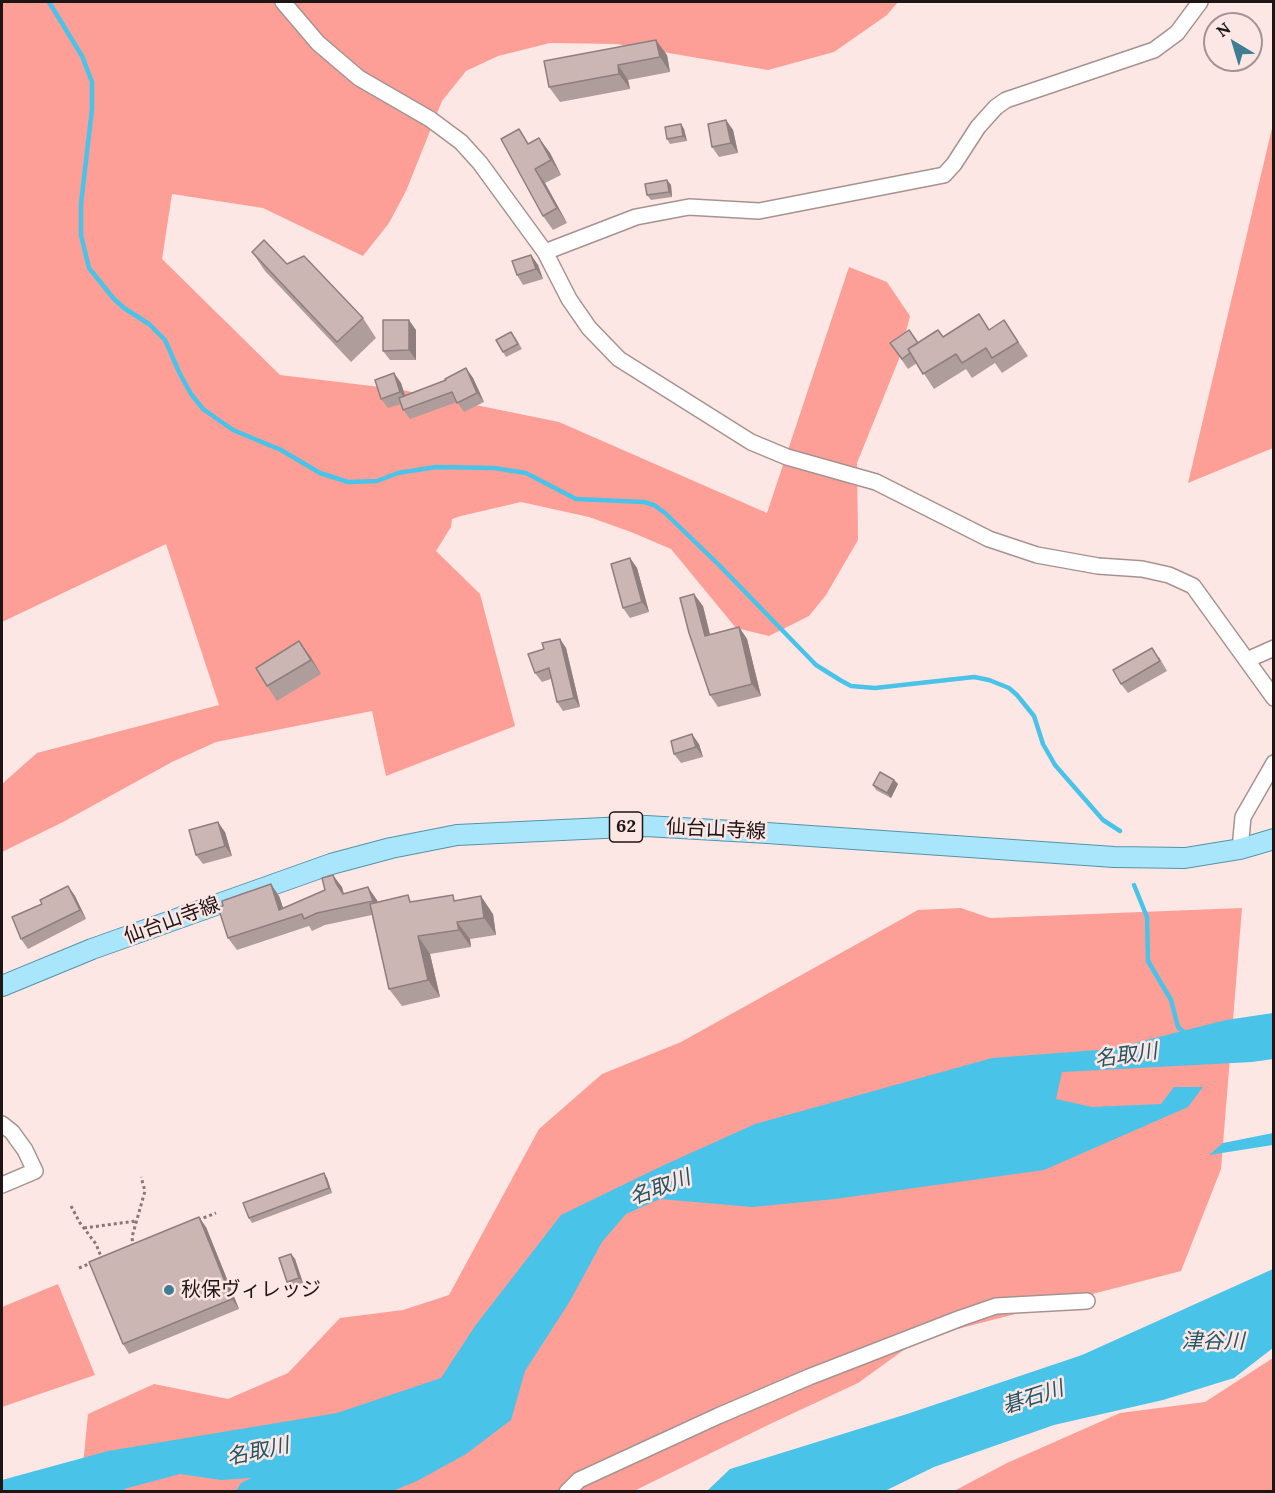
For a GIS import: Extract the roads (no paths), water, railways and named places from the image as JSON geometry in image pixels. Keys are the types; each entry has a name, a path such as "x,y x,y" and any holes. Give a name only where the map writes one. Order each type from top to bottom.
{"main road":[{"name":"仙台山寺線","path":"2,986 92,949 331,864 458,835 646,826 1114,857 1185,858 1240,849 1274,839"}],"street":[{"path":"284,2 318,43 359,78 430,119 461,142 480,163 545,252 569,299 589,328 619,359 751,442 787,457 876,482 989,539 1037,555 1098,566 1142,569 1169,575 1193,586 1274,698"},
{"path":"545,252 636,217 689,207 759,211 944,175 954,164 978,127 1006,100 1154,51 1177,33 1200,2"},
{"path":"1247,660 1274,648"},
{"path":"1240,849 1243,817 1274,763"},
{"path":"2,1124 12,1132 25,1150 35,1171 2,1185"},
{"path":"567,1491 579,1480 735,1408 961,1318 996,1306 1087,1301"}],"water":[{"name":"名取川","path":"1273,1013 1273,1059 1062,1072 1056,1099 1092,1107 1161,1104 1174,1087 1203,1087 1188,1107 1044,1170 835,1199 752,1207 660,1199 626,1214 602,1242 570,1301 525,1371 511,1420 466,1454 419,1480 393,1491 236,1491 241,1483 251,1478 221,1480 180,1474 124,1489 128,1491 2,1491 2,1480 108,1451 337,1413 441,1378 475,1326 561,1215 755,1124 992,1058 1111,1049 1226,1020"},
{"path":"1273,1133 1273,1145 1209,1155 1223,1143"},
{"name":"津谷川","path":"1273,1269 1273,1348 1234,1378 1163,1400 1054,1425 934,1467 885,1491 707,1491 730,1469 907,1414 1082,1355"}],"waterway":[{"path":"49,2 82,56 92,82 92,109 81,204 81,235 89,268 114,299 149,324 165,340 191,394 203,409 233,430 281,450 320,473 348,482 377,481 398,473 436,467 494,468 526,473 576,499 644,502 654,505 719,565 816,665 851,686 875,688 974,677 1009,688 1034,716 1043,744 1055,765 1103,820 1120,831"},
{"path":"1134,885 1147,917 1148,961 1171,1000 1178,1027 1186,1034"}],"place":[{"name":"秋保ヴィレッジ","path":"169,1290"}],"water label":[{"name":"碁石川","path":"1033,1398"}]}
